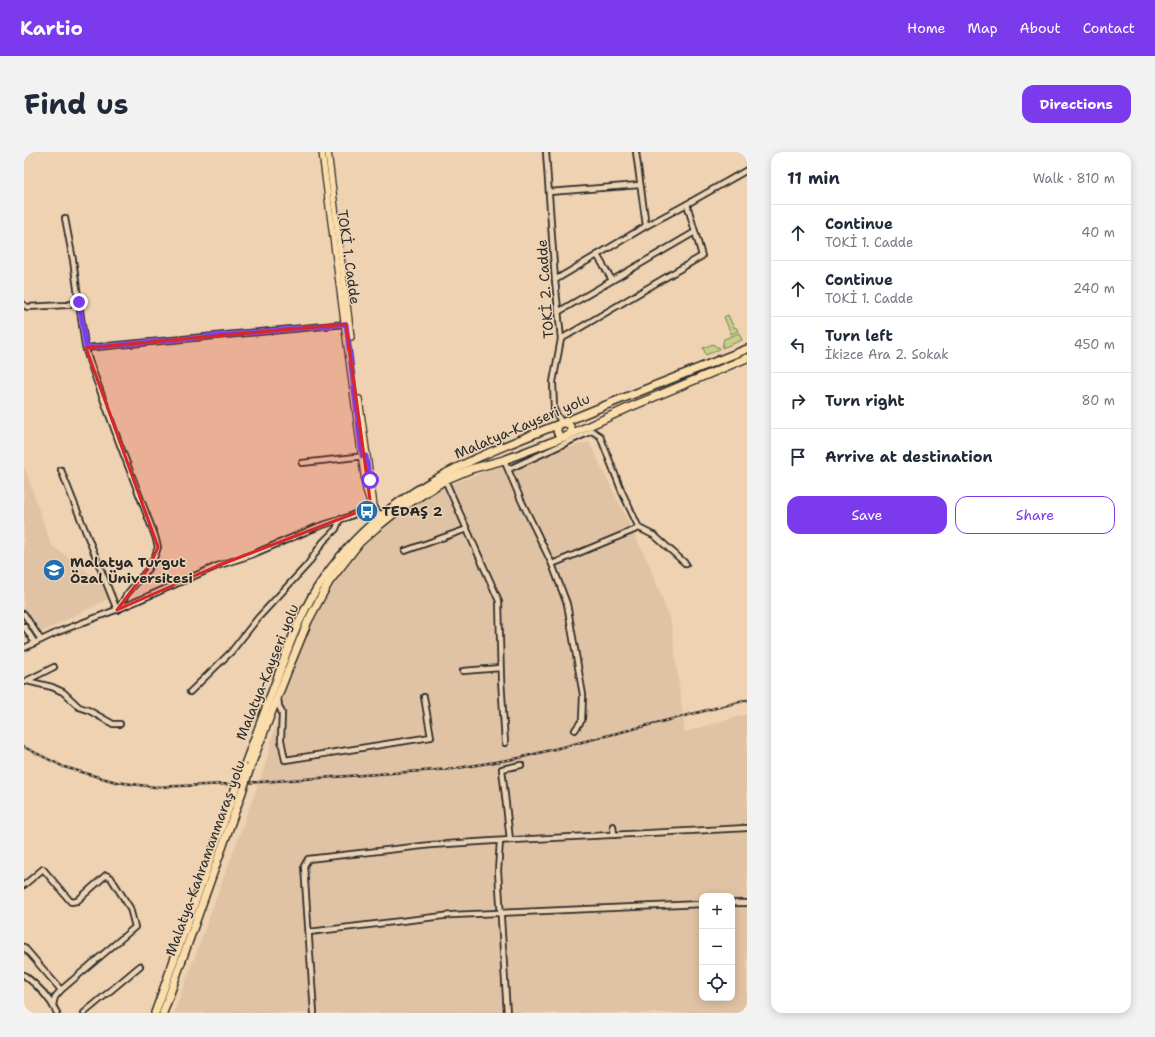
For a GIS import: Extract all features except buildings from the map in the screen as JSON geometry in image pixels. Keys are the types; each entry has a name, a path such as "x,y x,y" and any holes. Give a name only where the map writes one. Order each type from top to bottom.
{"highway":[{"name":"Malatya-Kayseri yolu","path":"155,1013 239,791 244,767 291,640 323,578 356,537 378,517 411,493 484,454 747,348"},
{"name":"Malatya-Kahramanmaraş yolu","path":"163,1013 239,791 251,765 308,621 329,582 360,542 397,512 445,480 472,469 504,460 567,436 628,408 747,358"},
{"path":"562,423 566,423 571,428 570,433 567,436"}],"main road":[{"name":"TOKİ 1. Cadde","path":"322,152 364,456 373,506 378,517"},
{"name":"TOKİ 1. Cadde","path":"328,152 364,456"}],"street":[{"name":"TOKİ 2. Cadde","path":"546,152 555,280 561,339 553,382 554,410 562,423"},
{"path":"636,152 646,226"},
{"path":"555,280 646,226 747,170"},
{"path":"549,192 640,185"},
{"path":"561,339 702,256 686,204"},
{"path":"65,218 86,348 158,547 148,569 127,594 117,610"},
{"path":"558,312 695,232"},
{"path":"597,255 612,280"},
{"path":"24,305 27,307 61,305 79,302"},
{"path":"86,348 346,324"},
{"path":"508,469 592,432 600,436 622,492 639,528 655,536 686,564"},
{"path":"302,463 364,456"},
{"path":"504,460 520,500 552,564 567,604 583,695 582,720 575,730"},
{"path":"61,470 117,610"},
{"path":"445,480 499,600 500,668 506,743"},
{"path":"24,648 117,610 217,566 250,555 317,527 373,506"},
{"path":"190,692 231,652 258,618 308,564 323,542 336,529 340,519"},
{"path":"552,564 639,528"},
{"path":"405,551 467,529"},
{"path":"24,614 41,640"},
{"path":"24,626 35,643"},
{"path":"26,682 54,667"},
{"path":"463,671 500,668"},
{"path":"26,682 52,687 63,692 79,707 88,710 113,724 120,724"},
{"path":"278,696 282,713 281,740 285,760 431,737 424,697"},
{"path":"510,840 502,768 522,766"},
{"path":"613,826 614,835"},
{"path":"314,1013 304,866 308,859 431,845 500,840 747,828"},
{"path":"500,840 498,871 502,913 507,1013"},
{"path":"24,885 43,869 71,902 77,901 106,875 111,878 130,908 135,927 61,990 55,997 53,1005"},
{"path":"735,903 747,903"},
{"path":"309,932 452,915 699,904"},
{"path":"24,947 61,990"},
{"path":"84,1013 140,966"},
{"path":"24,975 42,992 53,1005 57,1013"}],"highlighted area":[{"path":"346,324 371,507 217,566 117,610 148,569 158,547 86,348"}],"shaded area":[{"path":"589,442 648,562 671,622 685,732 747,714 747,1013 174,1013 265,765 292,667 323,594 358,551 424,495 497,467"},
{"name":"Malatya Turgut Özal Üniversitesi","path":"24,466 51,545 118,594 24,641"}],"green space":[{"path":"728,315 734,328 736,327 738,331 731,334 724,317"},
{"path":"739,333 742,340 722,348 724,339"},
{"path":"713,344 720,349 706,355 703,348"}],"railway":[{"path":"24,747 64,767 116,782 155,787 229,784 452,769 519,758 747,700"}],"place":[{"name":"TEDAŞ 2","path":"367,511"},
{"name":"Malatya Turgut Özal Üniversitesi","path":"54,570"}],"route":[{"path":"79,302 86,348 346,324 362,456 366,456 370,480"}]}
